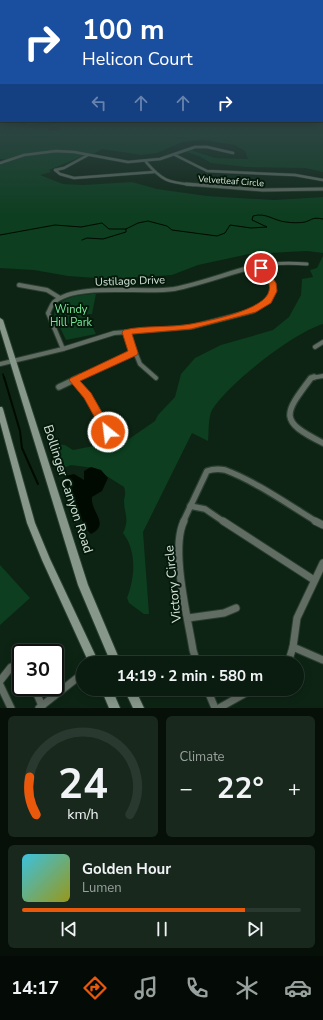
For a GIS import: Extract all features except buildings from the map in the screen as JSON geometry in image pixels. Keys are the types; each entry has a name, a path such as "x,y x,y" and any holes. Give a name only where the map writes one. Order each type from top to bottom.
{"main road":[{"name":"Bollinger Canyon Road","path":"0,320 83,585 113,656"},
{"path":"0,409 30,523 91,656"},
{"path":"109,696 115,708"},
{"path":"133,696 139,708"}],"street":[{"path":"0,163 18,157 41,153"},
{"path":"43,153 84,154 128,162 146,162 180,153"},
{"path":"88,155 64,168 55,170 62,175 77,178 154,172"},
{"name":"Velvetleaf Circle","path":"175,155 184,158 194,167 207,171 252,175 303,176 323,180"},
{"name":"Velvetleaf Circle","path":"146,162 154,172 163,179 171,182 208,187 263,190 323,189"},
{"path":"99,170 103,176"},
{"name":"Ustilago Drive","path":"60,298 85,291 141,292 169,289 258,265 286,263 307,264"},
{"path":"0,364 63,349 88,340 127,332 191,327 253,311 268,301 274,291 273,283 258,265"},
{"path":"19,285 47,290 60,298 50,305 48,313 63,349"},
{"path":"127,332 133,353 140,367 148,374 156,378"},
{"path":"315,347 323,342"},
{"path":"59,387 133,353"},
{"path":"323,376 311,378 289,408 288,414 292,424 298,430 323,443"},
{"path":"74,380 88,396 108,432"},
{"name":"Victory Circle","path":"195,656 178,551 181,526 207,471 219,468 247,481 323,525"},
{"path":"190,506 205,509 314,580"},
{"path":"290,656 297,618 323,563"},
{"path":"188,618 224,613 236,608"},
{"path":"293,646 323,660"},
{"path":"0,681 12,666"},
{"path":"37,696 41,707 76,679"},
{"path":"0,685 10,708"},
{"path":"210,696 215,708"},
{"path":"220,708 241,696"}],"green space":[{"path":"0,153 95,153 83,156 49,170 51,172 40,175 63,184 83,185 132,182 157,189 207,196 274,200 323,197 323,253 307,251 249,254 198,265 172,275 111,279 68,276 34,270 0,268 0,165 9,160 0,159"},
{"path":"128,153 157,153 141,155"},
{"path":"189,153 200,153 215,158 248,159 246,153 323,153 323,172 305,168 246,167 211,163 199,156"},
{"path":"323,256 323,324 295,337 263,360 232,386 212,410 209,421 208,441 192,433 143,532 149,614 144,614 129,603 127,598 132,582 133,556 128,540 123,533 126,524 124,487 94,468 71,465 61,469 52,444 65,445 73,450 129,439 155,421 158,415 175,397 181,374 195,358 221,345 273,330 289,317 301,295 302,279 313,277 310,270 317,268"},
{"name":"Windy Hill Park","path":"96,294 92,314 86,314 96,334 66,340 54,315 56,306 65,300 80,295"},
{"path":"0,565 30,598 0,625"}],"shaded area":[{"path":"91,467 101,470 108,478 102,491 92,497 92,502 100,522 97,530 91,534 86,529 65,482 66,476 74,474 84,480 84,471"}],"waterway":[{"path":"126,229 138,223 148,221 167,226 172,230 217,236 225,233 230,225 251,228 267,227 252,220 253,216 258,215 291,223 305,222 315,218 323,219"},
{"path":"0,235 55,225 81,227 102,223 109,229 126,229"},
{"path":"82,240 87,238 103,239 126,232 126,229"},
{"path":"3,374 4,378"},
{"path":"4,377 20,431 22,448 38,484"}],"route":[{"path":"108,432 88,396 74,380 133,353 127,332 191,327 253,311 268,301 274,291 273,283 261,268"}]}
